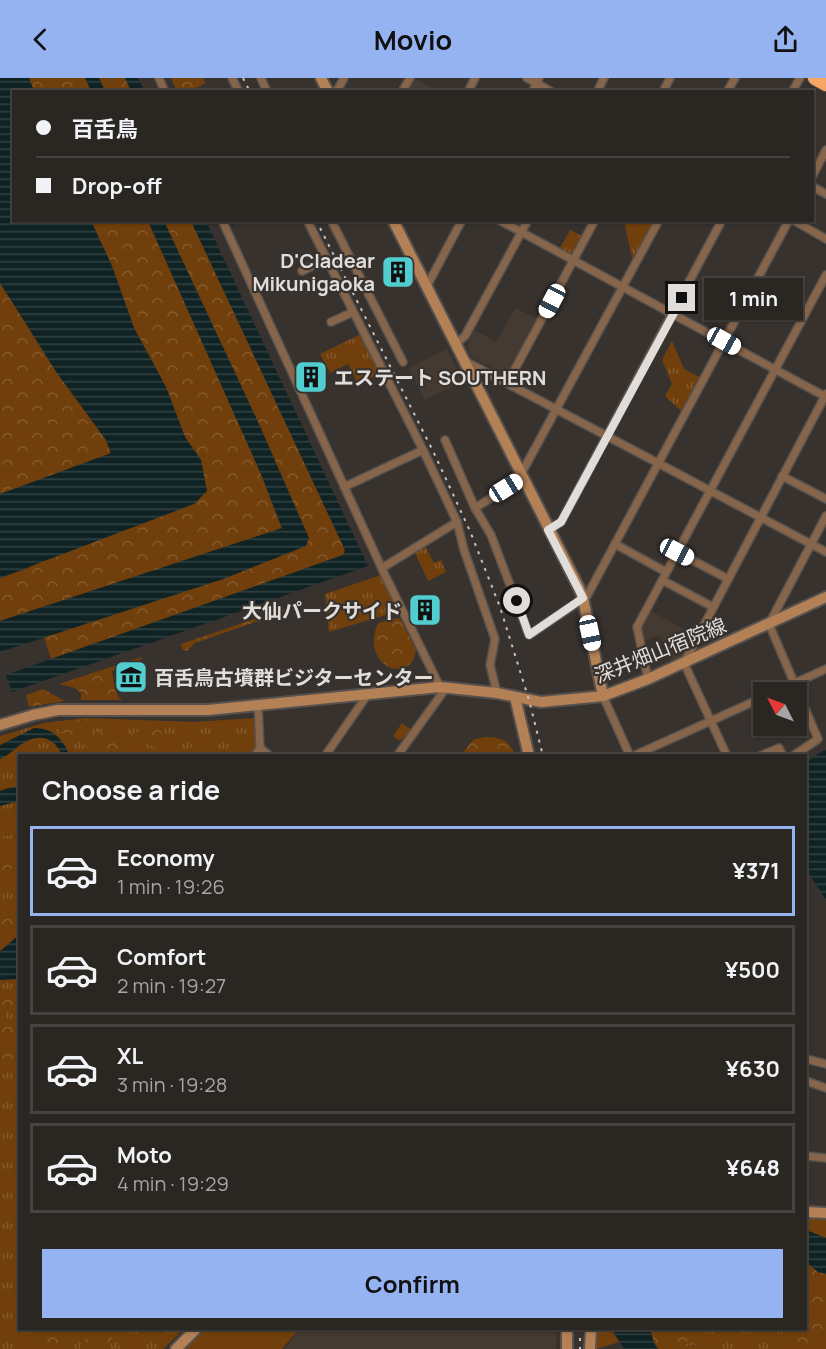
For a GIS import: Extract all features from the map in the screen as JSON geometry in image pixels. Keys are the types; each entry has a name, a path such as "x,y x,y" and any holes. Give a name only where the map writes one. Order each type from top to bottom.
{"highway":[{"path":"815,78 826,84"}],"main road":[{"path":"394,222 583,598 603,696"},
{"name":"深井畑山宿院線","path":"0,725 58,710 186,711 443,687 547,702 603,696 648,679 826,597"},
{"path":"515,697 529,754"},
{"path":"807,1212 826,1213"},
{"path":"176,1349 195,1330"},
{"path":"567,1330 567,1349"},
{"path":"590,1349 591,1330"}],"street":[{"path":"527,78 538,80 550,90"},
{"path":"814,173 825,153"},
{"path":"223,222 382,568 443,687 398,754"},
{"path":"308,222 457,522 464,550 495,639 490,665 497,693"},
{"path":"332,222 403,362"},
{"path":"427,286 461,222"},
{"path":"503,222 826,396 684,663 726,754"},
{"path":"456,345 465,336 527,222"},
{"path":"508,382 594,222"},
{"path":"475,508 521,477 658,222"},
{"path":"548,530 561,522 721,222"},
{"path":"445,440 475,508 491,535 529,635 586,596 790,222"},
{"path":"795,222 826,239"},
{"path":"302,271 326,259"},
{"path":"648,679 637,627 826,275"},
{"path":"331,322 353,312"},
{"path":"463,360 826,552"},
{"path":"344,487 423,450"},
{"path":"782,476 826,499"},
{"path":"793,682 769,624 826,516"},
{"path":"382,568 457,522"},
{"path":"615,544 666,572"},
{"path":"677,552 728,579"},
{"path":"662,580 712,607"},
{"path":"798,682 826,669"},
{"path":"326,754 368,693"},
{"path":"603,696 630,754"},
{"path":"636,754 753,702"},
{"path":"256,754 260,748 258,705"},
{"path":"807,714 818,740"},
{"path":"796,754 826,736"},
{"path":"260,748 268,754"},
{"path":"764,754 778,748 782,754"},
{"path":"807,1059 824,1062"},
{"path":"807,1081 826,1088"},
{"path":"807,1156 826,1158"}],"shaded area":[{"path":"413,78 437,90 407,90"},
{"path":"516,308 537,319 507,376 472,357 467,347 474,330 496,342"},
{"path":"447,349 463,381 425,400 409,368"},
{"path":"649,610 695,635 683,657 672,662 660,637 643,641 640,625"},
{"path":"299,1330 557,1330 556,1349 284,1349"}],"green space":[{"path":"29,78 85,78 91,90 34,90"},
{"path":"99,78 125,78 131,90 105,90"},
{"path":"171,78 203,78 205,83 194,90 177,90"},
{"path":"91,222 148,222 261,474 282,529 0,621 0,578 28,568 201,460 185,437 166,387 134,328 112,266"},
{"path":"164,222 191,222 345,550 343,555 51,659 44,637 223,579 306,545"},
{"path":"624,222 646,222 653,225 633,262"},
{"path":"570,230 582,236 572,255 560,248"},
{"path":"0,283 57,373 106,440 111,454 0,494"},
{"path":"361,334 381,373 358,384 348,364 330,373 320,354"},
{"path":"672,341 684,369 701,378 687,405 685,403 681,411 665,396 672,384 662,360"},
{"path":"424,544 434,563 441,560 446,572 428,581 414,551"},
{"path":"381,575 399,611 329,632 325,594"},
{"path":"293,606 284,612 195,643 187,651 182,649 181,644"},
{"path":"398,618 416,650 412,661 405,667 397,669 380,660 375,651 374,638 378,623"},
{"path":"141,657 142,659 112,671 115,690 122,700 81,700 81,693 75,688 59,684"},
{"path":"43,689 65,701 29,707 26,695"},
{"path":"86,718 193,722 255,718 256,746 250,754 18,754 18,1330 183,1330 163,1349 0,1349 0,736 44,723"},
{"path":"86,719 89,724 86,731 76,738 61,732 53,722"},
{"path":"402,723 412,730 400,741 393,736"},
{"path":"149,727 160,728 162,738 158,748 141,743 116,754 88,754 86,734 91,731 100,730 120,735"},
{"path":"485,737 504,740 514,754 462,754 474,739"},
{"path":"194,746 202,754 178,754"},
{"path":"0,821 18,826 18,834 0,837"},
{"path":"0,852 18,855 18,864 0,873"},
{"path":"0,900 18,901 18,930 0,940"},
{"path":"13,992 18,995 18,1009 12,1007 4,1013 6,1023 12,1025 18,1020 18,1069 9,1068 0,1062 0,995"},
{"path":"807,1217 826,1219 826,1238 807,1230"},
{"path":"807,1263 826,1274 826,1349 778,1349 786,1330 807,1330"},
{"path":"33,1330 75,1330 62,1349 29,1349"},
{"path":"90,1330 116,1330 107,1349 80,1349"},
{"path":"205,1330 298,1330 282,1349 185,1349"},
{"path":"598,1330 612,1330 619,1342 596,1349"},
{"path":"650,1330 691,1330 685,1346 706,1345 708,1349 658,1349"},
{"path":"691,1330 786,1330 778,1349 708,1349 706,1345 684,1346"},
{"path":"125,1335 139,1349 121,1349 119,1344"}],"water":[{"path":"0,78 29,78 34,90 12,90 12,222 91,222 112,266 134,328 166,387 185,437 201,460 207,491 194,504 0,578 0,494 111,453 106,440 57,373 0,283"},
{"path":"85,78 99,78 105,90 91,90"},
{"path":"125,78 138,78 144,90 131,90"},
{"path":"148,222 164,222 259,424 309,538 306,546 223,579 0,652 0,621 282,528 261,474"},
{"path":"191,222 206,222 368,566 12,692 6,675 343,555 345,550"},
{"path":"34,728 52,732 64,744 69,754 61,754 50,740 38,738 26,741 0,759 0,745"},
{"path":"826,749 826,900 807,871 807,761"},
{"path":"8,788 18,788 18,801 0,806 0,791"},
{"path":"18,936 18,979 0,980 0,951"},
{"path":"807,1230 826,1238 826,1274 818,1272 807,1263"},
{"path":"613,1330 650,1330 658,1349 624,1349"}],"railway":[{"path":"243,78 249,90"},
{"path":"317,222 433,451 470,531 500,607 529,700 542,754"},
{"path":"580,1330 580,1349"}],"place":[{"name":"D'Cladear Mikunigaoka","path":"398,272"},
{"name":"エステート SOUTHERN","path":"311,377"},
{"name":"大仙パークサイド","path":"425,610"},
{"name":"百舌鳥古墳群ビジターセンター","path":"131,677"}],"route":[{"path":"517,601 529,635 583,598 548,530 561,522 682,298"}]}
